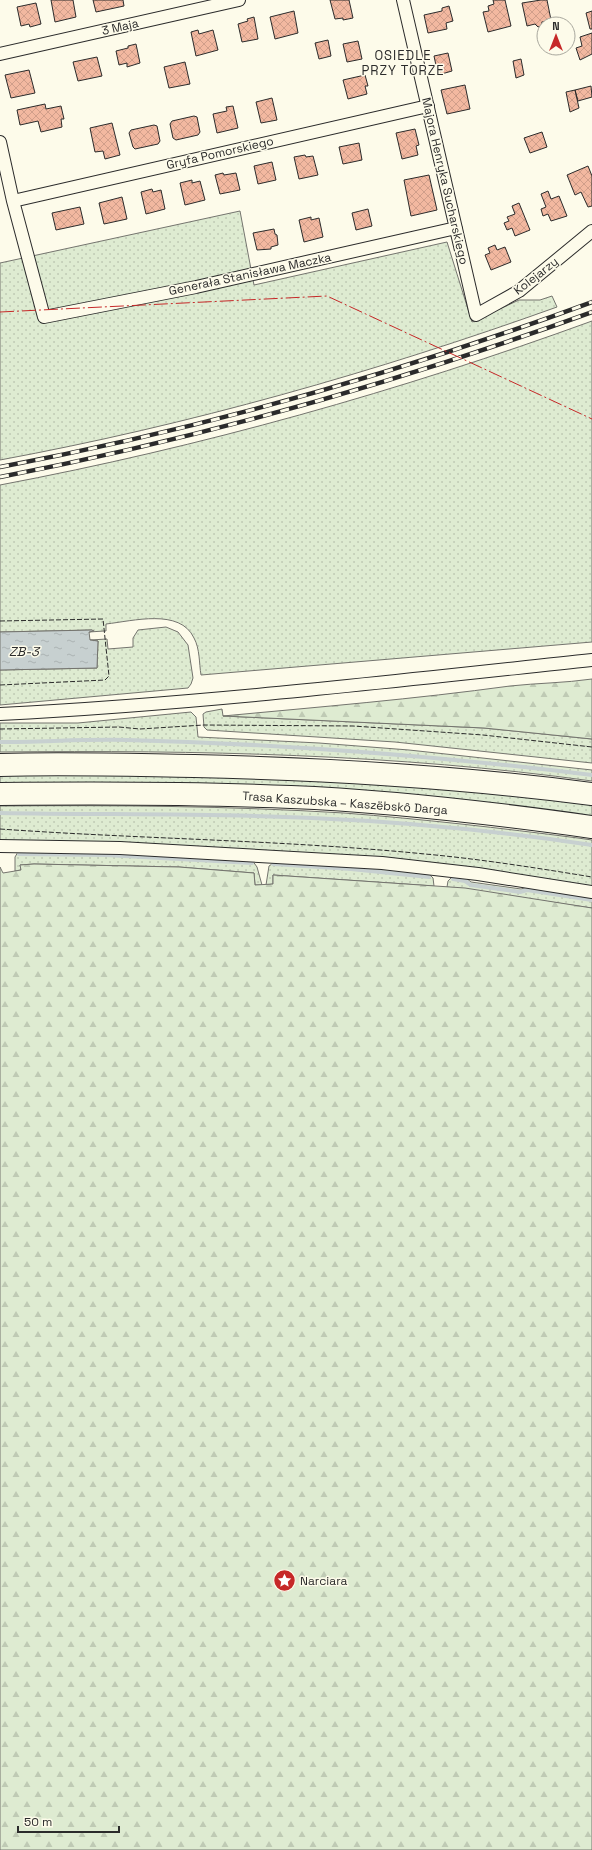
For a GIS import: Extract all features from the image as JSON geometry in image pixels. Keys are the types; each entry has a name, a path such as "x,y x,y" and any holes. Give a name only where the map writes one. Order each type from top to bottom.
{"highway":[{"path":"0,765 116,764 292,768 441,778 592,794"},
{"name":"Trasa Kaszubska – Kaszëbskô Darga","path":"0,794 291,796 446,809 592,827"}],"street":[{"name":"3 Maja","path":"0,54 239,0"},
{"name":"Majora Henryka Sucharskiego","path":"403,0 476,315"},
{"name":"Gryfa Pomorskiego","path":"13,201 428,106"},
{"path":"0,142 13,201"},
{"name":"Generała Stanisława Maczka","path":"13,201 44,317 196,287 456,228"},
{"name":"Kolejarzy","path":"476,315 519,292 592,231"},
{"path":"0,714 96,709 198,700 592,660"},
{"path":"0,846 120,848 375,863 478,874 592,892"}],"green space":[{"path":"240,211 254,285 447,242 472,322 519,300 540,300 552,296 557,307 489,331 351,375 282,395 141,430 0,460 0,263"},
{"path":"592,321 592,642 201,675 198,651 194,638 187,629 178,623 167,620 142,619 106,624 106,631 0,632 0,485 150,453 299,415 447,371"},
{"path":"166,627 178,632 188,645 193,678 188,688 0,705 0,670 97,668 98,641 90,640 107,639 108,649 133,647 133,638 138,630"},
{"path":"592,679 592,739 484,728 223,716 403,699 510,686"},
{"path":"222,709 223,716 484,728 592,739 592,763 395,742 207,730 204,727 203,714"},
{"path":"191,712 196,717 198,737 319,743 409,750 592,770 592,781 518,772 371,759 223,753 0,752 0,723 78,723"},
{"path":"0,775 213,776 361,782 438,788 592,805 592,817 0,783"},
{"path":"0,806 172,806 344,813 461,824 578,838 592,840 592,887 83,842 0,841"},
{"path":"18,852 81,852 252,860 257,867 262,885 255,885 254,873 179,867 34,864 20,865 21,870 15,871 15,857"},
{"path":"275,862 389,869 429,874 433,878 434,886 273,875 273,884 266,885 269,866"},
{"path":"20,865 179,867 254,873 255,885 273,884 273,875 465,888 592,908 592,1850 0,1850 0,867 3,873 21,870"},
{"path":"452,877 466,878 471,882 521,889 528,887 592,898 592,908 447,887 448,881"}],"water":[{"name":"ZB-3","path":"94,631 89,632 90,640 98,641 97,668 0,670 0,632"}],"building":[{"path":"51,0 73,0 76,17 55,22"},
{"path":"93,0 123,0 124,6 96,12"},
{"path":"330,0 349,0 353,18 343,20 343,18 335,19"},
{"path":"493,0 505,0 511,26 488,32 483,12 489,11 488,6 494,4"},
{"path":"547,0 550,16 536,16 536,25 527,26 522,3"},
{"path":"36,3 41,24 30,27 29,24 21,26 17,7"},
{"path":"449,6 453,21 446,23 447,29 428,33 424,15 442,11 442,8"},
{"path":"294,11 298,33 275,39 270,17"},
{"path":"592,11 592,29 590,29 586,13"},
{"path":"254,17 258,39 242,42 238,24 248,21 247,19"},
{"path":"198,30 199,34 213,30 218,50 196,56 191,32"},
{"path":"592,33 592,54 580,60 576,48 582,46 580,37"},
{"path":"328,40 331,56 319,59 315,43"},
{"path":"358,41 362,59 347,62 343,44"},
{"path":"136,44 140,63 127,67 127,63 119,65 116,51"},
{"path":"448,53 452,71 438,75 434,56"},
{"path":"97,57 102,76 78,81 73,62"},
{"path":"521,59 524,75 516,78 513,61"},
{"path":"185,62 190,84 169,88 164,67"},
{"path":"29,70 35,93 11,98 5,75"},
{"path":"365,75 368,86 365,86 367,94 348,99 343,80"},
{"path":"465,85 470,109 447,114 441,90"},
{"path":"591,86 592,97 578,101 575,90"},
{"path":"575,90 579,108 570,112 566,92"},
{"path":"272,98 277,120 261,123 256,102"},
{"path":"45,104 46,109 61,106 64,119 61,119 62,127 41,132 38,121 20,125 17,110"},
{"path":"233,106 238,128 217,133 213,114 227,111 226,107"},
{"path":"194,116 197,117 200,132 198,135 176,140 173,138 170,124 172,121"},
{"path":"112,123 120,155 105,159 103,151 95,152 90,128"},
{"path":"154,125 157,126 160,141 158,144 135,149 129,133 131,130"},
{"path":"415,129 419,145 416,146 418,155 402,159 396,133"},
{"path":"542,132 547,147 530,153 524,138"},
{"path":"359,143 362,160 343,164 339,147"},
{"path":"305,155 306,157 313,156 318,175 299,179 294,157"},
{"path":"272,162 276,180 258,184 254,166"},
{"path":"588,166 592,176 592,206 588,207 581,192 575,195 567,175"},
{"path":"223,173 224,175 236,173 240,190 220,194 215,175"},
{"path":"429,175 437,210 411,216 404,180"},
{"path":"192,180 192,183 200,181 205,200 185,205 180,183"},
{"path":"152,189 153,192 161,190 165,209 146,214 141,192"},
{"path":"548,191 551,199 559,196 567,216 551,221 548,214 543,216 541,209 546,207 541,194"},
{"path":"122,197 127,219 104,224 99,203"},
{"path":"519,203 530,230 515,236 512,228 507,230 504,223 509,221 507,217 515,214 512,206"},
{"path":"80,207 84,224 56,230 52,213"},
{"path":"368,209 372,226 356,230 352,213"},
{"path":"311,217 311,220 319,218 323,237 304,242 299,220"},
{"path":"274,229 275,234 277,235 278,245 271,247 271,249 257,250 253,233"},
{"path":"495,245 497,250 505,247 511,262 491,270 485,255 490,253 488,248"}],"waterway":[{"path":"0,742 111,740 244,744 476,762 592,775"},
{"path":"0,813 273,816 382,822 452,828 522,835 592,845"},
{"path":"19,854 106,855 252,863"},
{"path":"273,864 351,869 429,877"},
{"path":"453,879 465,881 471,885 520,892 527,890 592,900"}],"railway":[{"path":"0,467 151,435 299,397 446,352 592,302"},
{"path":"0,477 151,445 299,406 446,362 592,312"}],"fence":[{"path":"0,621 103,619 109,676 105,680 0,685"},
{"path":"0,729 119,727 140,729 204,725 353,726 483,735 592,747"},
{"path":"0,829 372,849 467,858 592,877"}],"power":[{"path":"0,312 327,296 592,419"}],"place":[{"name":"Narciara","path":"284,1581"}],"district":[{"name":"OSIEDLE PRZY TORZE","path":"403,62"}]}
